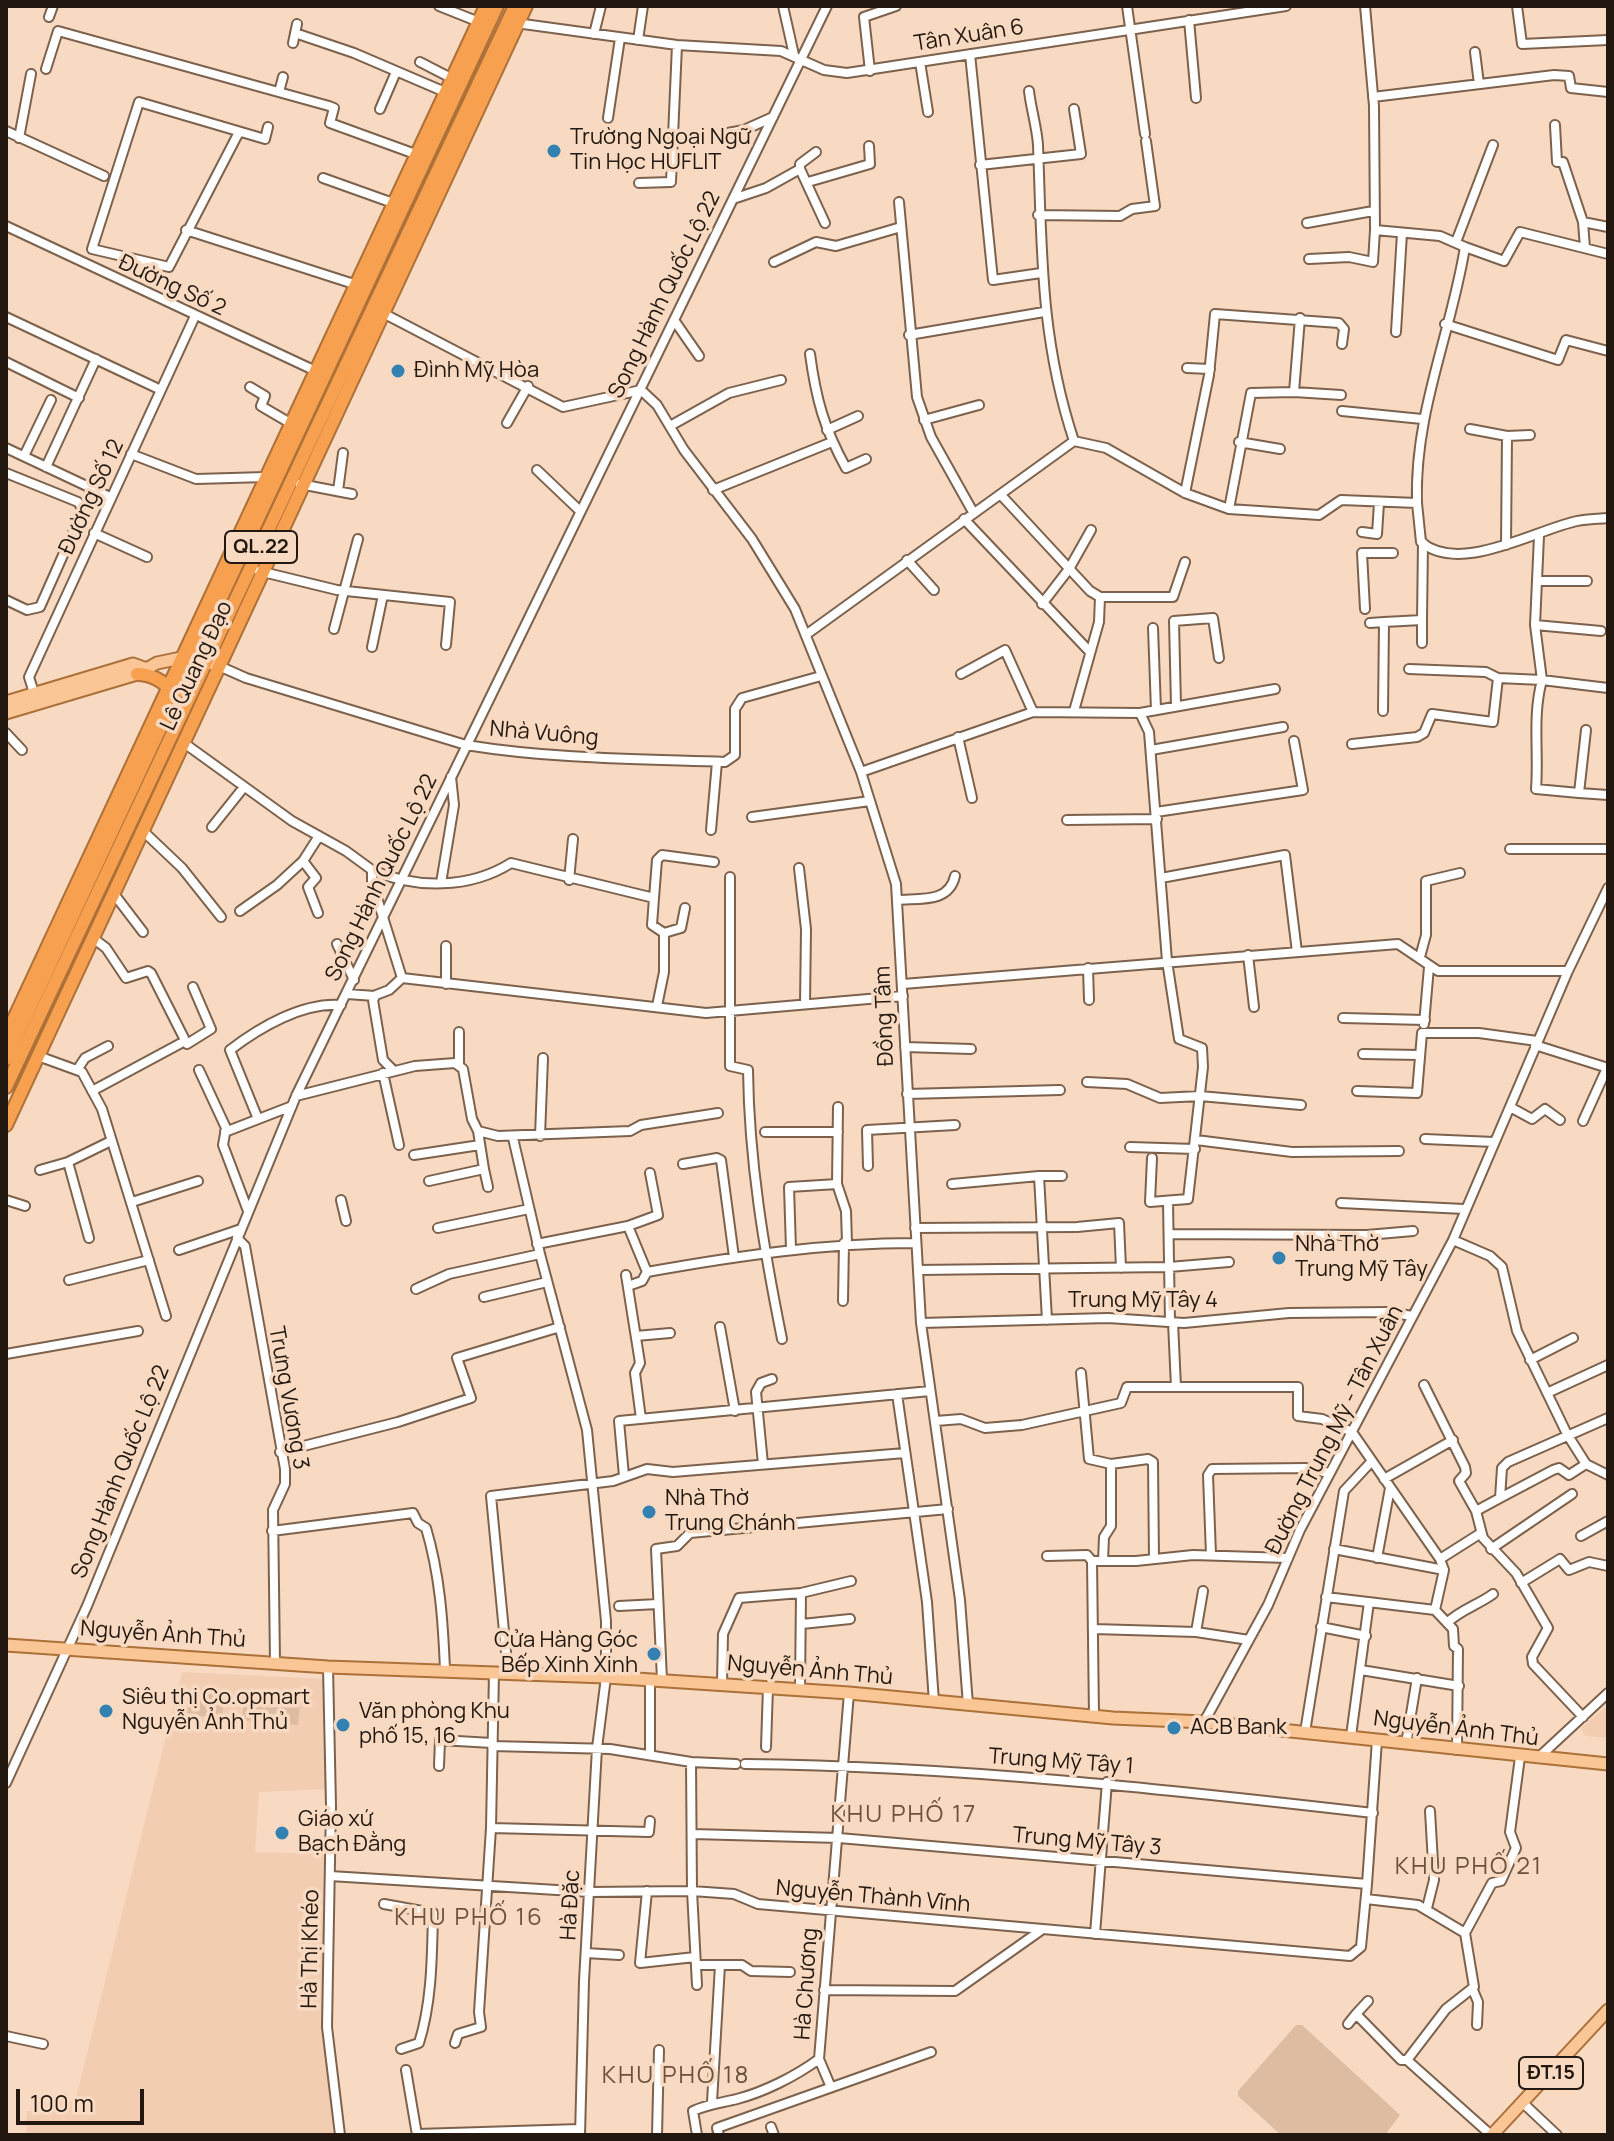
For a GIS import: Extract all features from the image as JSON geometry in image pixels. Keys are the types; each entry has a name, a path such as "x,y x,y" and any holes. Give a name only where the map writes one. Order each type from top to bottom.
{"highway":[{"name":"Lê Quang Đạo","path":"6,1059 290,423 320,373 393,203 421,157 451,78 486,6"},
{"name":"Lê Quang Đạo","path":"186,658 421,157 497,6"},
{"name":"Lê Quang Đạo","path":"513,23 515,6"},
{"name":"Lê Quang Đạo","path":"6,1087 213,664 513,23 526,6"},
{"name":"Lê Quang Đạo","path":"6,1125 184,743 213,664"},
{"path":"141,671 171,692"},
{"name":"Lê Quang Đạo","path":"6,1035 171,692"}],"main road":[{"path":"6,713 186,658 213,664"},
{"path":"6,702 133,664 141,671"},
{"name":"Nguyễn Ảnh Thủ","path":"6,1645 328,1667 722,1683 1094,1716 1204,1722 1608,1764"},
{"name":"ĐT.15","path":"1491,2135 1608,2010"}],"street":[{"path":"439,6 479,22"},
{"path":"594,34 601,6"},
{"path":"638,40 643,6"},
{"path":"783,6 797,58"},
{"name":"Song Hành Quốc Lộ 22","path":"6,1783 68,1648 296,1096 774,116 797,58 827,6"},
{"path":"870,71 864,17 896,6"},
{"path":"1038,215 1120,216 1132,209 1155,206 1127,6"},
{"name":"Tân Xuân 6","path":"513,23 677,45 757,49 797,58 824,70 870,71 1286,6"},
{"path":"1309,259 1349,257 1373,262 1373,97 1365,6"},
{"path":"1517,6 1522,44 1608,40"},
{"path":"1189,20 1196,98"},
{"path":"293,43 296,29 445,92"},
{"path":"46,69 58,31 334,108 330,123 421,157"},
{"path":"608,118 620,38"},
{"path":"639,183 671,182 677,45"},
{"path":"1475,52 1479,84"},
{"path":"970,54 993,280 1041,273"},
{"path":"420,62 451,78"},
{"path":"920,62 928,112"},
{"path":"380,109 396,72"},
{"path":"19,138 31,74"},
{"path":"1373,97 1569,76 1571,88 1608,92"},
{"path":"279,92 283,77"},
{"path":"1029,91 1038,146 1036,160 1044,312 1059,397 1074,441"},
{"path":"238,134 169,267 92,249 139,102 238,134 265,139 268,127"},
{"path":"980,165 1081,154 1074,109"},
{"path":"717,135 744,130 774,116"},
{"path":"1555,125 1557,162 1563,162 1583,222 1585,248"},
{"path":"6,131 104,176"},
{"path":"1422,643 1423,543 1417,503 1416,462 1422,419 1460,244 1493,145"},
{"path":"808,182 870,165 869,146"},
{"path":"816,152 800,164 800,169 825,223"},
{"path":"733,199 766,188 800,169"},
{"path":"323,178 393,203"},
{"path":"899,202 909,335 924,420 973,512"},
{"path":"1307,223 1373,211"},
{"path":"1583,222 1608,227"},
{"name":"Đường Số 2","path":"6,226 320,373"},
{"path":"774,262 816,242 836,246 901,227"},
{"path":"186,230 357,285"},
{"path":"1375,230 1460,244 1504,261 1520,232 1608,254"},
{"path":"1396,332 1402,233"},
{"path":"378,311 528,386 563,407 641,390"},
{"path":"909,335 1044,312"},
{"path":"1185,493 1210,369 1215,314 1341,323 1344,329 1342,344"},
{"name":"Đường Số 12","path":"34,693 29,677 195,316"},
{"path":"6,317 161,390"},
{"path":"1294,392 1300,318"},
{"path":"674,320 699,356"},
{"path":"1445,324 1558,360 1566,340 1608,351"},
{"path":"810,354 817,405 832,442 846,468 866,459"},
{"path":"46,467 96,359"},
{"path":"6,362 79,398"},
{"path":"1187,368 1210,369"},
{"path":"670,426 729,393 781,380"},
{"path":"507,423 528,386"},
{"path":"250,387 265,396 261,406 290,423"},
{"name":"Đồng Tâm","path":"641,390 657,405 713,490 752,539 807,634 861,772 896,884 921,1323 948,1509 968,1705"},
{"path":"1229,509 1239,442 1253,392 1341,395"},
{"path":"24,456 51,400"},
{"path":"924,420 979,405"},
{"path":"1342,411 1422,419"},
{"path":"827,430 858,416"},
{"path":"1470,429 1507,436 1530,435"},
{"path":"1506,545 1507,436"},
{"path":"807,634 853,604 907,560 1074,441 1106,448 1185,493 1229,509 1319,515 1341,500 1417,503"},
{"path":"713,490 832,442"},
{"path":"1239,442 1280,449"},
{"path":"6,448 110,497"},
{"path":"338,491 343,453"},
{"path":"131,454 196,479 266,477"},
{"path":"537,470 580,511"},
{"path":"6,473 78,502 82,507 81,517 38,609 27,610 6,600"},
{"path":"298,484 352,494"},
{"path":"1001,495 1069,569 1100,597 1175,596 1185,562"},
{"path":"1362,532 1377,534 1379,503"},
{"path":"1423,543 1437,551 1458,553 1506,545 1576,521 1608,518"},
{"path":"964,519 1090,652"},
{"path":"1042,604 1069,569 1091,530"},
{"path":"94,533 147,557"},
{"path":"1539,536 1535,625 1542,680 1534,727 1538,753 1536,789 1608,795"},
{"path":"334,629 358,539"},
{"path":"1365,609 1362,553 1393,553"},
{"path":"907,560 934,590"},
{"path":"59,564 76,573"},
{"path":"257,570 344,591 450,602 446,645"},
{"path":"1539,581 1587,581"},
{"path":"372,647 383,595"},
{"path":"1074,711 1099,622 1100,597"},
{"path":"1176,706 1174,618 1213,618 1219,658"},
{"path":"1370,623 1422,620"},
{"path":"1383,711 1384,622"},
{"path":"1535,625 1601,631"},
{"path":"1153,628 1156,710"},
{"path":"961,674 1005,650 1033,712"},
{"name":"Nhà Vuông","path":"213,664 246,678 466,745 504,751 643,761 717,762"},
{"path":"1409,669 1486,672 1498,678 1608,688"},
{"path":"711,830 717,762 725,762 735,755 735,709 742,698 821,676"},
{"path":"1352,744 1417,737 1424,733 1432,714 1493,722 1498,678"},
{"path":"861,772 1033,712 1140,713 1275,689"},
{"path":"1140,713 1149,732 1167,961 1179,1039 1202,1048 1200,1096 1188,1199 1150,1202 1152,1158"},
{"path":"1151,750 1283,727"},
{"path":"1579,793 1586,730"},
{"path":"6,733 22,750"},
{"path":"958,737 972,798"},
{"path":"1067,820 1156,816 1303,790 1294,741"},
{"path":"184,743 319,836 372,870 399,882 441,883 492,875 511,863 569,880 654,898"},
{"path":"441,883 454,805 451,776"},
{"path":"212,827 244,787"},
{"path":"752,817 870,801"},
{"path":"142,830 182,868 221,917"},
{"path":"240,911 277,885 303,861 319,836"},
{"path":"569,880 573,839"},
{"path":"1510,849 1608,849"},
{"path":"664,933 652,925 657,860 662,855 714,862"},
{"path":"1161,878 1285,855 1297,952"},
{"path":"303,861 316,878 308,887 318,913"},
{"path":"799,868 806,929 805,1004"},
{"path":"372,870 402,978"},
{"path":"1420,957 1426,935 1426,881 1460,873"},
{"path":"897,900 943,896 951,890 955,876"},
{"path":"730,877 730,1066 748,1070 748,1117 765,1252 782,1339"},
{"name":"Đường Trung Mỹ - Tân Xuân","path":"1204,1722 1249,1640 1329,1473 1453,1240 1536,1043 1608,888"},
{"path":"114,894 143,932"},
{"path":"664,933 681,928 685,908"},
{"path":"657,1006 664,972 664,933"},
{"path":"93,938 126,978 148,971 186,1043"},
{"path":"337,944 354,980"},
{"path":"903,984 1398,944 1438,971 1568,971"},
{"path":"446,946 446,984"},
{"path":"1248,955 1254,1007"},
{"path":"1357,1091 1417,1093 1429,967"},
{"path":"1088,968 1089,1000"},
{"path":"347,994 375,996 402,978 706,1013 903,996"},
{"path":"92,1091 211,1029 193,987"},
{"path":"375,996 373,1016 383,1060 394,1071"},
{"path":"258,1119 230,1050 269,1025 322,1003 341,1005"},
{"path":"1343,1018 1425,1020"},
{"path":"459,1032 459,1064 478,1131 488,1187"},
{"path":"1422,1033 1479,1033 1536,1043 1608,1068 1583,1121"},
{"path":"77,1070 85,1058 108,1046"},
{"path":"905,1047 971,1049"},
{"path":"1363,1054 1420,1055"},
{"path":"38,1056 82,1072 92,1091 132,1202 166,1316"},
{"path":"540,1136 543,1058"},
{"path":"296,1096 415,1066 459,1064"},
{"path":"199,1070 225,1132 223,1145 248,1212"},
{"path":"383,1073 399,1145"},
{"path":"1087,1082 1127,1084 1160,1098 1200,1096 1301,1105"},
{"path":"907,1094 1060,1090"},
{"path":"225,1132 292,1106"},
{"path":"838,1107 837,1184 846,1211 843,1301"},
{"path":"1510,1107 1532,1119 1545,1109 1560,1120"},
{"path":"478,1131 513,1138 630,1131 641,1125 718,1113"},
{"path":"868,1166 867,1130 955,1125"},
{"path":"765,1132 838,1132"},
{"name":"Hà Đặc","path":"513,1138 537,1244 583,1413 599,1538 606,1677 597,1748 580,2132"},
{"path":"1425,1139 1494,1142"},
{"path":"40,1170 68,1162 111,1141"},
{"path":"1130,1147 1195,1144 1292,1152 1399,1151"},
{"path":"414,1155 480,1145"},
{"path":"683,1164 717,1158 721,1160 734,1257"},
{"path":"68,1162 89,1238"},
{"path":"429,1181 484,1169"},
{"path":"537,1244 628,1226 658,1215 650,1173"},
{"path":"1039,1176 1047,1320"},
{"path":"952,1184 1062,1176"},
{"path":"132,1202 198,1181"},
{"path":"791,1249 789,1187 837,1184"},
{"path":"6,1200 25,1206"},
{"path":"341,1200 346,1221"},
{"path":"1168,1201 1176,1387"},
{"path":"1341,1203 1464,1209"},
{"path":"438,1228 529,1209"},
{"path":"915,1228 1119,1223 1121,1268"},
{"path":"628,1226 647,1272"},
{"path":"1169,1234 1367,1235 1413,1231"},
{"path":"179,1250 239,1233"},
{"name":"Trưng Vương 3","path":"239,1233 245,1246 285,1484 273,1510 275,1662"},
{"path":"1453,1240 1490,1256 1502,1267 1517,1331 1567,1434 1586,1464 1608,1475"},
{"path":"647,1272 765,1252 846,1243 915,1243"},
{"path":"416,1289 449,1274 540,1254"},
{"path":"69,1280 149,1260"},
{"path":"918,1270 1169,1267 1229,1262"},
{"path":"628,1286 642,1281 647,1272"},
{"path":"626,1275 640,1363 635,1373 641,1419"},
{"path":"484,1297 547,1282"},
{"name":"Trung Mỹ Tây 4","path":"921,1323 1047,1320 1172,1322 1289,1313 1389,1312 1412,1316"},
{"path":"280,1452 398,1422 471,1398 457,1358 560,1327"},
{"path":"720,1327 735,1411"},
{"path":"6,1354 138,1331"},
{"path":"636,1336 670,1333"},
{"path":"1530,1360 1573,1338"},
{"path":"1547,1393 1608,1365"},
{"path":"1081,1373 1082,1410 1089,1459 1111,1464 1148,1459 1153,1462 1154,1559"},
{"path":"763,1464 757,1387 772,1379"},
{"path":"1424,1385 1466,1471 1459,1481 1476,1511 1481,1533 1521,1583 1548,1628 1532,1657 1533,1664 1583,1717"},
{"path":"936,1421 961,1419 985,1428 1022,1425 1121,1403 1127,1387 1298,1387 1298,1416 1322,1419 1352,1432 1440,1559 1444,1570 1435,1610"},
{"path":"624,1477 619,1421 930,1391"},
{"path":"897,1394 916,1511 934,1702"},
{"path":"1500,1498 1502,1468 1508,1462 1608,1418"},
{"path":"1384,1479 1453,1440"},
{"path":"508,1673 491,1496 592,1484 647,1469 673,1472 905,1453"},
{"path":"1305,1732 1344,1491 1372,1461"},
{"path":"1103,1561 1104,1537 1111,1526 1111,1464"},
{"path":"1476,1511 1553,1470 1559,1468 1569,1475 1586,1464"},
{"path":"1211,1555 1208,1475 1212,1469 1306,1468 1329,1473"},
{"path":"1377,1558 1390,1488"},
{"path":"1491,1549 1572,1494"},
{"path":"650,1755 656,1680 656,1549 677,1546 690,1533 948,1509"},
{"path":"272,1531 413,1513 426,1528 441,1594 445,1670"},
{"path":"1581,1536 1608,1521"},
{"path":"1440,1559 1481,1533"},
{"path":"1334,1549 1444,1570"},
{"path":"1047,1556 1087,1555 1092,1561 1094,1716"},
{"path":"1092,1561 1211,1555 1288,1558"},
{"path":"1521,1583 1560,1559 1569,1570 1589,1562 1608,1566"},
{"path":"722,1683 723,1634 739,1598 801,1593 851,1581"},
{"path":"1196,1632 1203,1591"},
{"path":"800,1689 801,1593"},
{"path":"1447,1623 1458,1613 1476,1607 1493,1594"},
{"path":"1326,1597 1435,1610 1453,1629 1454,1646 1458,1649 1457,1750"},
{"path":"1351,1736 1369,1602"},
{"path":"619,1606 658,1604"},
{"path":"802,1624 850,1619"},
{"path":"1321,1627 1366,1636"},
{"path":"1094,1629 1196,1632 1249,1640"},
{"name":"Hà Thị Khéo","path":"328,1667 330,1876 327,2027 340,2135"},
{"path":"1361,1670 1459,1686"},
{"path":"455,2043 458,2034 481,2027 491,1828 494,1672"},
{"path":"1406,1744 1417,1678"},
{"path":"766,1747 768,1687"},
{"name":"Hà Chương","path":"830,2085 819,2059 849,1693"},
{"path":"1537,1759 1608,1693"},
{"name":"Trung Mỹ Tây 1","path":"439,1766 440,1740 597,1748 691,1762 845,1765 1107,1782 1373,1813"},
{"path":"1377,1740 1366,1899 1427,1908 1465,1933"},
{"path":"1477,2025 1478,2002 1473,1990 1472,1961 1465,1933 1492,1883 1501,1881 1504,1876 1516,1848 1510,1832 1520,1757"},
{"path":"691,1762 692,1891 697,1985"},
{"path":"1095,1934 1107,1782"},
{"path":"1427,1908 1434,1880 1430,1811"},
{"path":"491,1828 649,1832 650,1821"},
{"name":"Trung Mỹ Tây 3","path":"693,1834 839,1838 1367,1884"},
{"name":"Nguyễn Thành Vĩnh","path":"330,1876 589,1892 692,1891 734,1894 758,1904 1350,1956 1361,1947 1366,1899"},
{"path":"647,1891 640,1963 695,1961 742,1965 751,1971 790,1972"},
{"path":"384,1904 433,1913 430,1985 423,2031 419,2043 401,2049"},
{"path":"824,1990 928,1991 964,1987 1041,1930"},
{"path":"586,1953 619,1955"},
{"path":"712,2102 720,1965"},
{"path":"1407,2060 1446,2009 1473,1990"},
{"path":"1348,2024 1368,2001"},
{"path":"1356,2014 1401,2060 1407,2060 1491,2135"},
{"path":"6,2036 43,2044"},
{"path":"657,2135 659,2050"},
{"path":"719,2135 717,2128 830,2085 931,2052"},
{"path":"697,2135 693,2111 712,2102 737,2099 804,2070 819,2059"},
{"path":"406,2070 417,2134 580,2132"},
{"path":"1523,2103 1557,2135"}],"shaded area":[{"path":"182,1672 324,1679 329,1789 259,1792 255,1852 328,1854 325,2016 333,2135 26,2135 27,2111 46,2113 50,2098 75,2102"},
{"path":"183,1692 224,1696 222,1718 177,1714"},
{"path":"244,1697 300,1703 298,1725 242,1720"},
{"path":"1608,1705 1608,1738 1585,1736 1581,1728"},
{"path":"1296,2025 1302,2025 1400,2115 1385,2135 1281,2135 1238,2096 1238,2091"}],"waterway":[{"path":"802,2094 874,2068"},
{"path":"712,2135 716,2125"}],"place":[{"name":"Trường Ngoại Ngữ Tin Học HUFLIT","path":"554,151"},
{"name":"Đình Mỹ Hòa","path":"398,371"},
{"name":"Nhà Thờ Trung Mỹ Tây","path":"1279,1258"},
{"name":"Nhà Thờ Trung Chánh","path":"649,1512"},
{"name":"Cửa Hàng Góc Bếp Xinh Xinh","path":"654,1654"},
{"name":"Siêu thị Co.opmart Nguyễn Ảnh Thủ","path":"106,1711"},
{"name":"Văn phòng Khu phố 15, 16","path":"343,1725"},
{"name":"ACB Bank","path":"1174,1728"},
{"name":"Giáo xứ Bạch Đằng","path":"282,1833"}],"district":[{"name":"KHU PHỐ 17","path":"904,1815"},
{"name":"KHU PHỐ 21","path":"1469,1867"},
{"name":"KHU PHỐ 16","path":"469,1918"},
{"name":"KHU PHỐ 18","path":"676,2076"}]}
